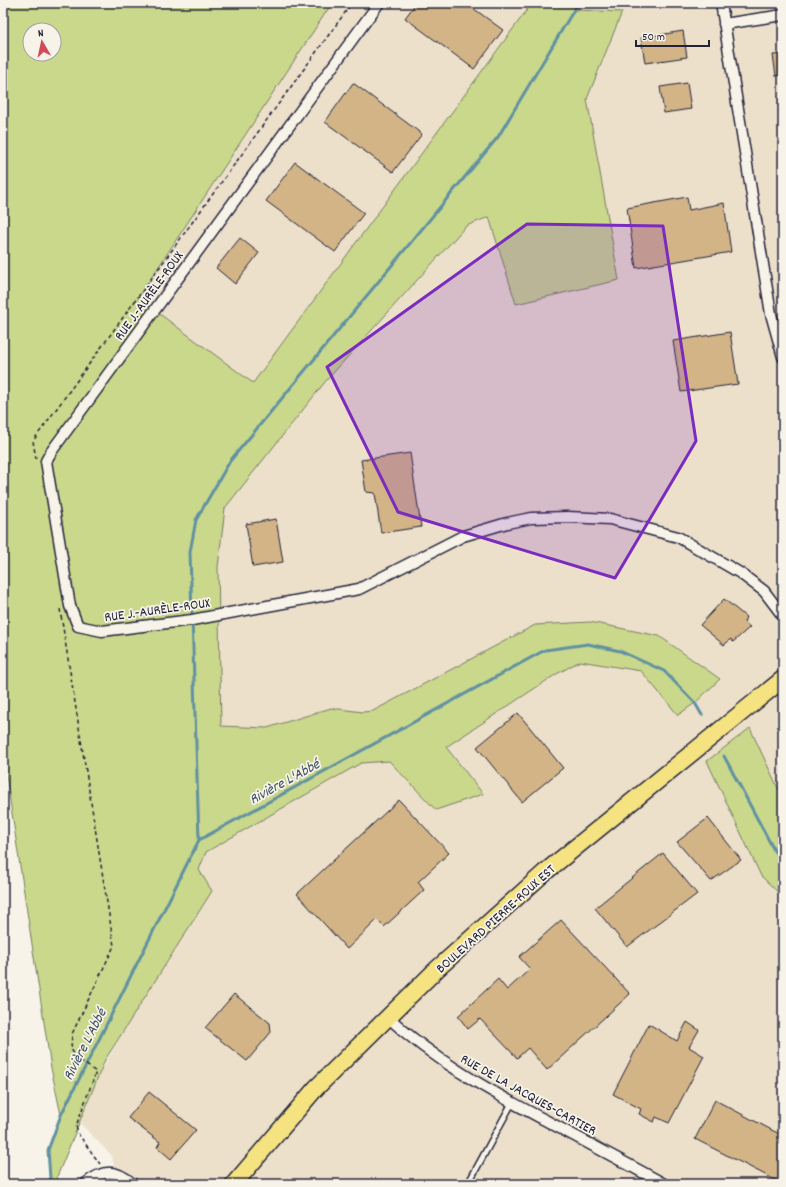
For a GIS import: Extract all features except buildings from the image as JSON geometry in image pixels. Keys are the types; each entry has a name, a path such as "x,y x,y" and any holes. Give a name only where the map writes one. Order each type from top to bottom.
{"main road":[{"name":"BOULEVARD PIERRE-ROUX EST","path":"234,1184 316,1088 437,969 544,873 783,679"}],"street":[{"name":"RUE J.-AURÈLE-ROUX","path":"379,3 51,452 46,461 70,606 78,626 102,632 192,620 359,589 463,536 500,524 525,519 568,517 610,519 678,537 740,573 764,591 783,616"},
{"path":"721,3 771,314 783,356"},
{"path":"724,24 783,15"},
{"name":"RUE DE LA JACQUES-CARTIER","path":"388,1017 445,1063 512,1102 664,1184"},
{"path":"85,1184 90,1180 110,1172 122,1174 133,1184"}],"lane":[{"path":"468,1184 512,1102"}],"path":[{"path":"37,464 33,441 352,3"},
{"path":"59,605 114,946 72,1034 71,1049 77,1058 96,1072 76,1126 79,1135 98,1163 110,1172"}],"highlighted area":[{"path":"527,224 663,226 696,441 615,578 398,512 327,367"}],"shaded area":[{"path":"3,3 783,3 783,1184 123,1184 117,1178 112,1156 75,1118 119,1039"}],"green space":[{"path":"3,3 332,3 138,298 253,383 532,3 581,3 577,10 622,12 587,99 619,280 516,304 489,217 466,226 325,382 225,508 218,567 221,726 267,728 331,708 363,712 373,711 535,625 590,622 659,636 720,679 695,703 678,715 641,671 580,661 555,675 446,747 483,794 436,810 389,761 361,763 206,852 199,870 212,891 105,1060 54,1184 50,1184 48,1150 61,1115 51,1068 3,755"},
{"path":"750,728 778,788 783,794 783,897 761,876 707,761"}],"waterway":[{"path":"199,840 190,552 196,520 230,461 498,137 578,3"},
{"name":"Rivière L'Abbé","path":"50,1178 48,1150 61,1115 199,840 545,650 588,644 620,651 664,671 695,703 702,715"},
{"name":"Rivière L'Abbé","path":"724,756 775,852 783,857"}]}
